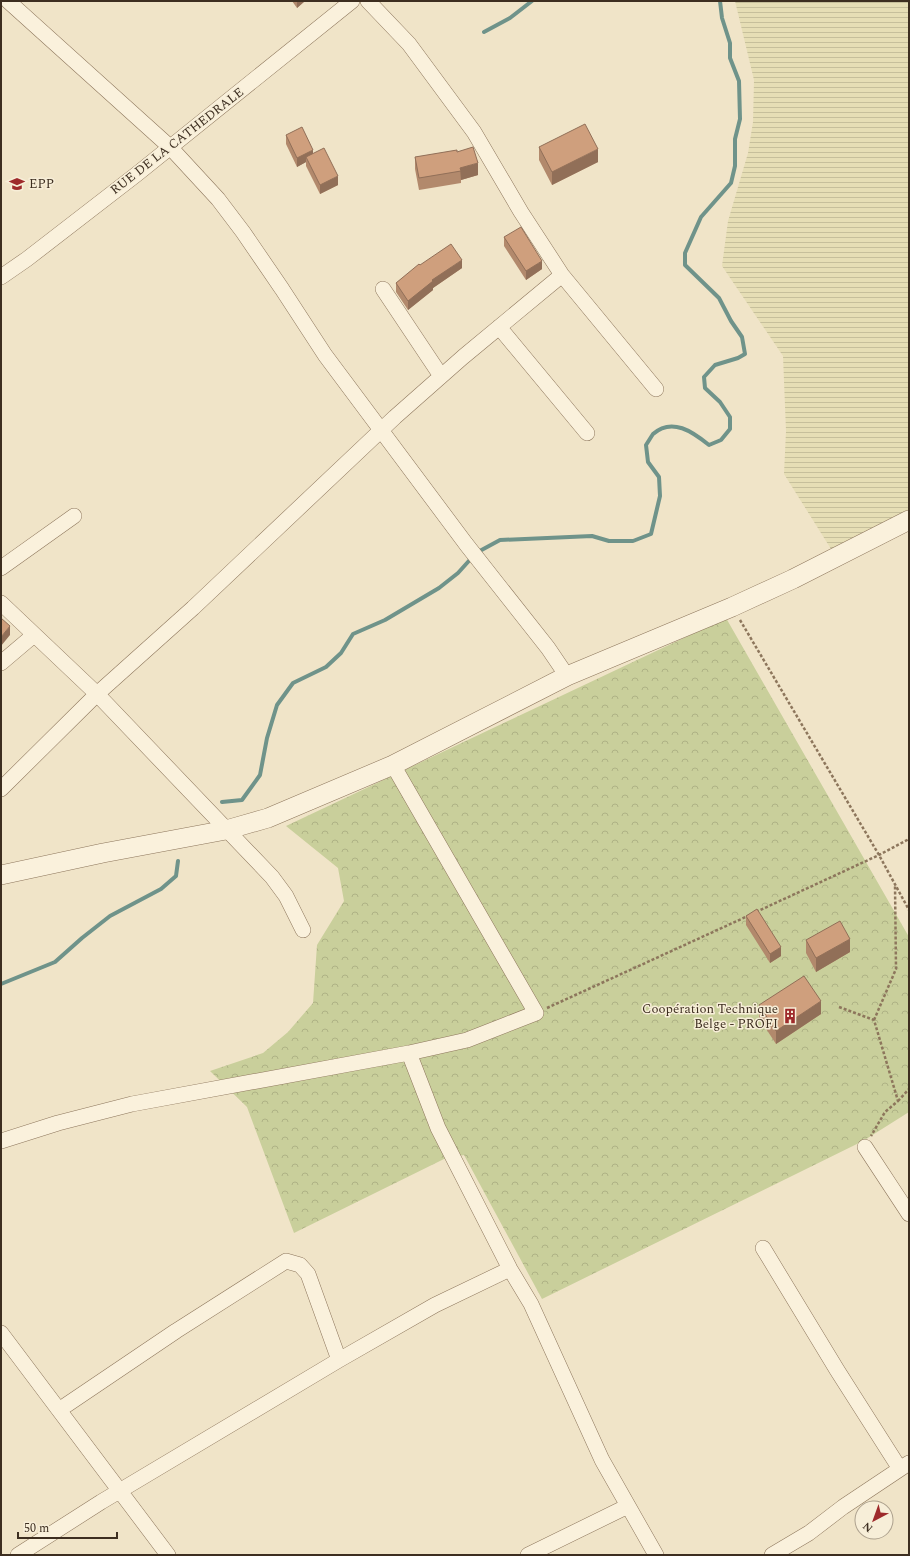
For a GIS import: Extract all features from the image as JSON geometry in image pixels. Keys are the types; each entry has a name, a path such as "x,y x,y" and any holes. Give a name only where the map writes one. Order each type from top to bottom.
{"street":[{"path":"8,1 170,147 218,199 243,232 325,355 466,544 548,648 567,676"},
{"name":"RUE DE LA CATHEDRALE","path":"1,277 27,259 170,147 352,1"},
{"path":"368,1 409,44 474,132 521,212 562,275 656,389"},
{"path":"1,788 97,694 193,608 441,376 562,275"},
{"path":"383,289 441,376"},
{"path":"499,327 587,433"},
{"path":"1,568 74,516"},
{"path":"1,875 103,853 226,830 268,818 393,765 567,676 732,607 793,579 909,520"},
{"path":"1,603 97,694 272,877 286,896 303,930"},
{"path":"1,663 34,634"},
{"path":"1,1140 132,1104 409,1053 467,1040 536,1013 393,765"},
{"path":"409,1053 438,1128 510,1269 531,1304 602,1460 656,1555"},
{"path":"865,1147 909,1214"},
{"path":"763,1248 837,1370 904,1466 843,1507 809,1533 772,1555"},
{"path":"59,1410 176,1331 286,1261 300,1265 308,1274 339,1360"},
{"path":"18,1555 70,1520 339,1360 435,1305 510,1269"},
{"path":"1,1333 168,1555"},
{"path":"528,1555 628,1506"}],"path":[{"path":"732,607 879,855 909,910"},
{"path":"536,1013 879,855 909,839"},
{"path":"895,884 896,969 874,1020 898,1101"},
{"path":"839,1007 874,1020"},
{"path":"865,1147 884,1112 898,1101 909,1089"}],"shaded area":[{"path":"735,1 909,1 909,520 836,557 784,474 786,431 783,356 722,266 728,221 748,153 753,122 754,80"}],"green space":[{"path":"726,618 909,937 909,1112 863,1141 542,1299 464,1155 444,1159 294,1233 247,1107 210,1071 263,1053 288,1032 313,1003 317,945 344,901 338,868 286,826"}],"building":[{"path":"585,124 598,149 552,172 539,147"},
{"path":"302,127 313,150 297,158 286,135"},
{"path":"473,147 478,163 460,168 461,171 419,178 415,157 457,150 457,152"},
{"path":"324,148 338,176 320,185 306,157"},
{"path":"521,227 542,261 526,271 504,237"},
{"path":"451,244 462,260 432,280 433,281 408,301 396,283 419,264 420,265"},
{"path":"1,618 10,626 1,637"},
{"path":"757,909 781,947 770,954 746,916"},
{"path":"840,921 850,939 816,958 806,940"},
{"path":"804,976 821,1001 776,1031 759,1005"}],"waterway":[{"path":"484,32 510,18 532,1"},
{"path":"222,802 242,800 260,775 267,738 277,705 293,683 326,667 341,653 353,634 385,620 439,588 458,573 476,553 500,540 592,536 609,541 633,541 651,534 660,496 659,477 648,462 646,445 653,434 660,429 668,427 682,428 696,435 709,445 721,440 730,429 730,417 720,402 705,388 704,377 715,365 738,358 745,354 742,337 731,321 719,298 685,265 685,253 701,217 731,183 735,166 735,139 740,119 739,81 730,58 730,43 722,18 720,1"},
{"path":"1,984 55,962 110,916 161,889 176,876 178,861"}],"place":[{"name":"EPP","path":"17,184"},
{"name":"Coopération Technique Belge - PROFI","path":"790,1016"}]}
